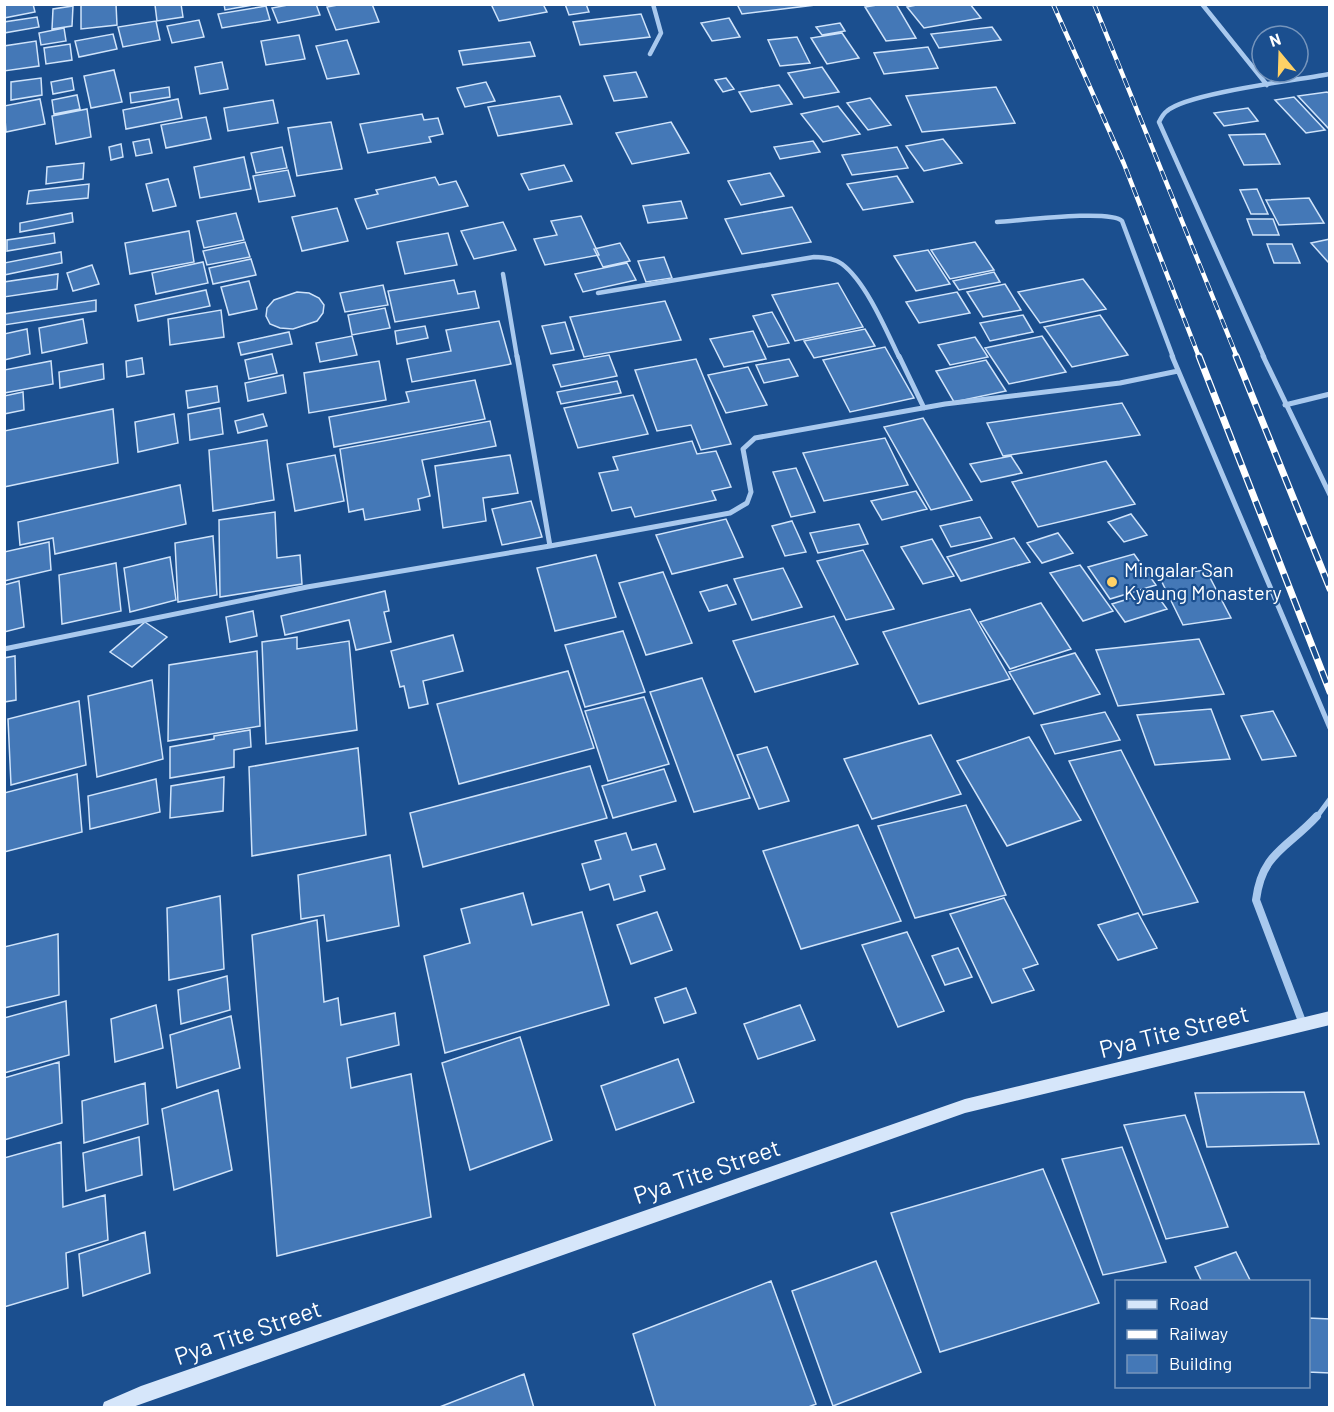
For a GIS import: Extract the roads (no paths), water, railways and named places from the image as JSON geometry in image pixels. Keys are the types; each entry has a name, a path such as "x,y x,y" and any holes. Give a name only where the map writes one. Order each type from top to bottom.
{"street":[{"path":"650,54 661,33 653,4"},
{"path":"1202,4 1268,85"},
{"path":"1329,74 1178,104 1166,111 1159,122 1286,405 1329,495"},
{"path":"997,222 1100,215 1118,217 1125,225 1178,371 1329,728"},
{"path":"598,293 814,257 829,257 843,264 860,283 924,408"},
{"path":"503,274 550,546"},
{"path":"4,649 307,587 730,513 747,503 751,492 743,449 755,438 924,408 1120,383 1178,371"},
{"path":"1286,405 1329,394"},
{"path":"1303,1024 1256,900 1259,880 1269,861 1315,819 1329,799"},
{"name":"Pya Tite Street","path":"110,1407 152,1390 964,1106 1329,1018"}],"railway":[{"path":"1053,4 1124,164 1199,357"},
{"path":"1094,4 1237,357"},
{"path":"1199,356 1330,692"},
{"path":"1236,356 1330,589"}],"place":[{"name":"Mingalar San Kyaung Monastery","path":"1112,582"}]}
